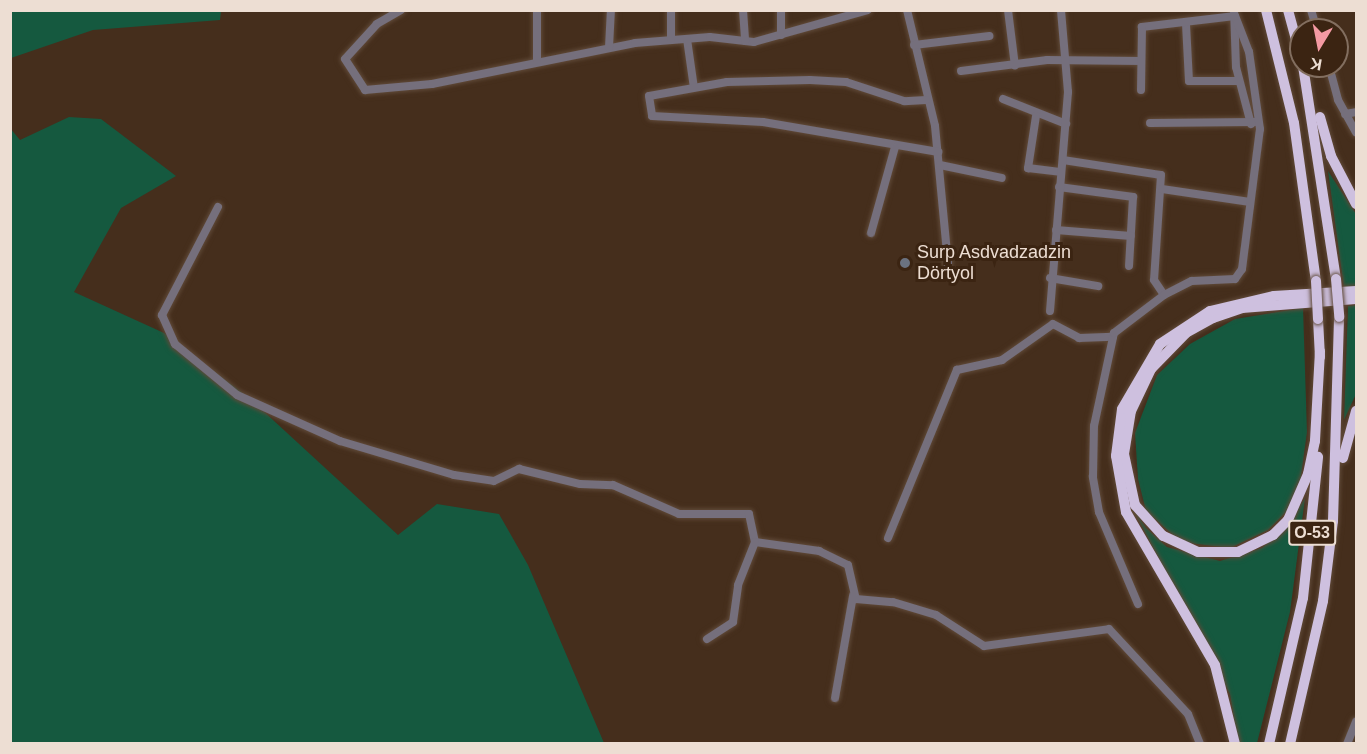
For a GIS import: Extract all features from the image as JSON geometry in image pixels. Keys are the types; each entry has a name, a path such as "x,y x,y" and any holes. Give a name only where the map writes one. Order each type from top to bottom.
{"highway":[{"name":"O-53","path":"1266,10 1294,123 1316,281 1320,351 1306,575 1269,744"},
{"name":"O-53","path":"1290,744 1323,601 1339,441 1339,318 1336,279 1307,78"},
{"path":"1308,78 1331,156 1356,204"},
{"path":"1235,744 1215,665 1126,512 1116,456 1122,409 1160,345 1210,311 1274,296 1356,291"},
{"path":"1320,351 1315,441 1308,474 1288,520 1273,535 1238,552 1198,552 1163,536 1135,505 1124,454 1131,411 1151,369 1186,333 1212,318 1242,308 1356,299"},
{"path":"1323,601 1344,451 1356,411"}],"street":[{"path":"401,10 370,30 345,59 365,90 432,84 537,60 671,39 745,41 781,35 868,10"},
{"path":"537,10 537,60"},
{"path":"609,47 611,10"},
{"path":"671,10 671,39"},
{"path":"743,10 745,41"},
{"path":"781,10 781,35"},
{"path":"907,10 938,152 948,263"},
{"path":"1008,10 1015,66"},
{"path":"1050,310 1050,278 1066,124 1065,59 1061,10"},
{"path":"1141,90 1142,27 1186,24 1234,13"},
{"path":"1234,13 1239,81 1251,124"},
{"path":"888,538 957,370 1002,360 1053,324 1079,338 1113,337 1164,295 1192,281 1235,279 1242,269 1260,120 1249,52 1234,13"},
{"path":"1186,24 1189,81 1239,81"},
{"path":"914,45 989,36"},
{"path":"687,39 694,88"},
{"path":"961,71 1065,59 1141,61"},
{"path":"1333,78 1345,114 1356,132"},
{"path":"926,100 886,98 846,82 810,80 694,88 649,96 651,116 773,123 895,147 938,152"},
{"path":"1003,99 1036,116 1066,124"},
{"path":"1345,114 1356,112"},
{"path":"1036,116 1028,168 1060,172"},
{"path":"1150,123 1251,124 1260,120"},
{"path":"871,232 895,147"},
{"path":"1063,160 1161,175 1162,189 1154,280 1164,295"},
{"path":"940,165 1002,178"},
{"path":"1059,187 1133,197 1128,266"},
{"path":"1162,189 1250,202"},
{"path":"218,207 162,315 175,344 237,395 340,441 466,478 494,481 519,469 580,484 613,485 679,514 744,513 752,517 755,543 738,585 733,622 708,639"},
{"path":"1056,230 1131,236"},
{"path":"1050,278 1098,286"},
{"path":"1113,337 1094,426 1093,477 1099,512 1138,604"},
{"path":"755,543 819,551 839,560 852,571 853,596 835,698"},
{"path":"853,596 936,615 984,646 1109,629 1188,714 1200,744"},
{"path":"1347,744 1356,722"}],"green space":[{"path":"10,11 221,11 220,20 93,30 11,58"},
{"path":"69,117 101,119 176,176 121,208 74,292 164,333 248,397 398,535 437,504 499,514 528,565 604,743 11,743 10,128 20,140"},
{"path":"1328,171 1356,214 1356,287 1344,288"},
{"path":"1356,305 1356,394 1344,420 1348,306"},
{"path":"1303,308 1307,432 1300,484 1287,511 1268,530 1230,548 1181,542 1146,511 1138,479 1135,433 1157,375 1190,344 1235,319"},
{"path":"1127,498 1146,528 1167,547 1220,561 1262,548 1287,526 1305,498 1290,612 1257,743 1238,743 1230,694"}],"place":[{"name":"Surp Asdvadzadzin Dörtyol","path":"905,263"}]}
